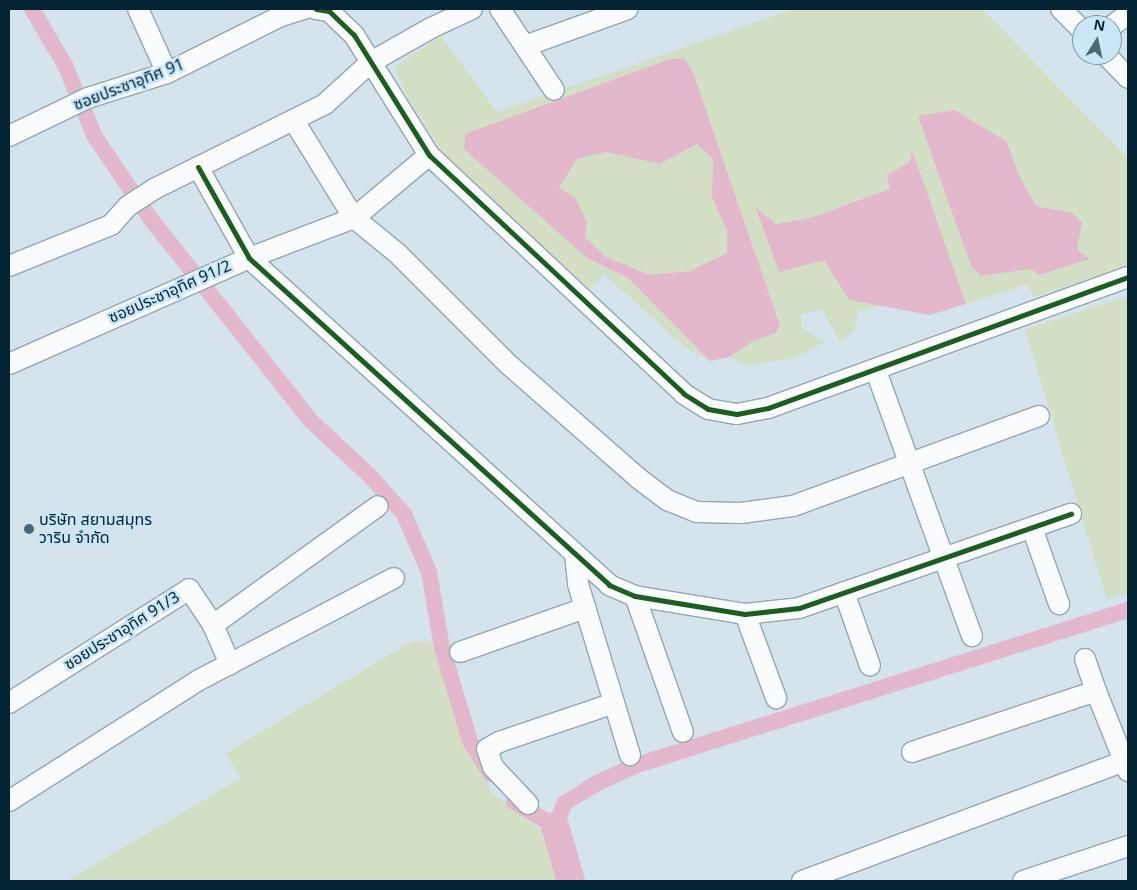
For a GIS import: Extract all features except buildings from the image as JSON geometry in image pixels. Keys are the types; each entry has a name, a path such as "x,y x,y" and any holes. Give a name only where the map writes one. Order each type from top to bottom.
{"street":[{"path":"138,9 167,72"},
{"name":"ซอยประชาอุทิศ 91","path":"9,136 67,110 88,98 167,72 282,16 304,9"},
{"path":"316,9 329,11 354,35 429,154 684,394 708,409 737,414 768,408 876,371 1128,277"},
{"path":"9,266 111,225 128,206 154,189 294,121 324,104 371,62 431,28 472,9"},
{"path":"500,9 554,90"},
{"path":"524,46 628,9"},
{"path":"1061,9 1072,20"},
{"path":"1116,65 1128,78"},
{"path":"294,121 354,218 396,253 508,364 667,500 697,512 741,513 793,506 1039,416"},
{"name":"ซอยประชาอุทิศ 91/2","path":"9,364 211,274 354,218 429,154"},
{"path":"198,168 250,258 609,585 635,596 746,614 799,608 1071,514"},
{"path":"876,371 972,636"},
{"path":"213,625 378,506"},
{"path":"1032,528 1059,604"},
{"path":"575,554 578,584 630,754"},
{"path":"9,802 199,680 394,578"},
{"name":"ซอยประชาอุทิศ 91/3","path":"9,704 189,589 213,625 230,664"},
{"path":"844,592 870,666"},
{"path":"635,596 683,732"},
{"path":"460,652 585,608"},
{"path":"746,614 776,698"},
{"path":"802,881 1126,766 1096,692 1085,659"},
{"path":"912,752 1096,692"},
{"path":"528,804 493,767 486,750 499,742 614,703"},
{"path":"1023,881 1128,846"}],"green space":[{"path":"794,9 982,9 1128,158 1128,266 1034,297 1027,284 966,304 912,151 910,162 887,175 890,189 810,218 775,224 755,208 779,272 824,260 849,300 881,306 858,311 854,330 840,342 823,310 801,314 802,328 825,342 794,358 748,365 729,357 752,342 776,333 780,326 693,72 685,59 670,59 465,135 587,258 628,278 710,361 686,348 604,274 590,289 443,154 409,99 394,67 441,36 497,112","holes":["955,110 1007,142 1019,175 1036,206 1072,213 1077,249 1088,259 981,275 971,266 918,116"]},
{"path":"697,144 713,159 712,197 727,232 727,253 690,271 650,276 606,257 585,237 587,222 559,188 577,159 606,152 659,164"},
{"path":"1128,296 1128,593 1107,600 1025,329"},
{"path":"412,641 430,641 491,792 541,830 557,881 67,881 241,778 226,753"}],"shaded area":[{"path":"670,59 685,59 693,72 780,326 776,333 752,342 729,357 710,361 628,278 587,258 464,149 465,134","holes":["697,144 713,159 712,197 727,231 727,253 690,271 650,275 606,257 585,237 587,222 575,197 559,188 577,159 606,152 660,164"]},
{"path":"955,110 1007,142 1019,175 1036,206 1072,213 1082,222 1077,249 1089,259 1040,275 1031,269 981,276 971,266 918,116"},
{"path":"912,150 966,304 930,315 849,300 824,260 779,272 755,207 776,224 810,218 890,189 887,175 910,162"}],"waterway":[{"path":"32,9 65,65 95,137 150,218 311,421 371,477 404,514 429,572 442,648 470,741 491,774"},
{"path":"514,802 555,826 565,803 595,784 637,765 1128,610"},
{"path":"555,826 571,881"}],"cycle path":[{"path":"316,9 329,11 354,35 429,155 684,394 708,409 737,414 768,408 1128,277"},
{"path":"198,167 249,258 609,585 635,596 745,614 799,608 1071,514"}],"place":[{"name":"บริษัท สยามสมุทร วาริน จำกัด","path":"29,529"}]}
